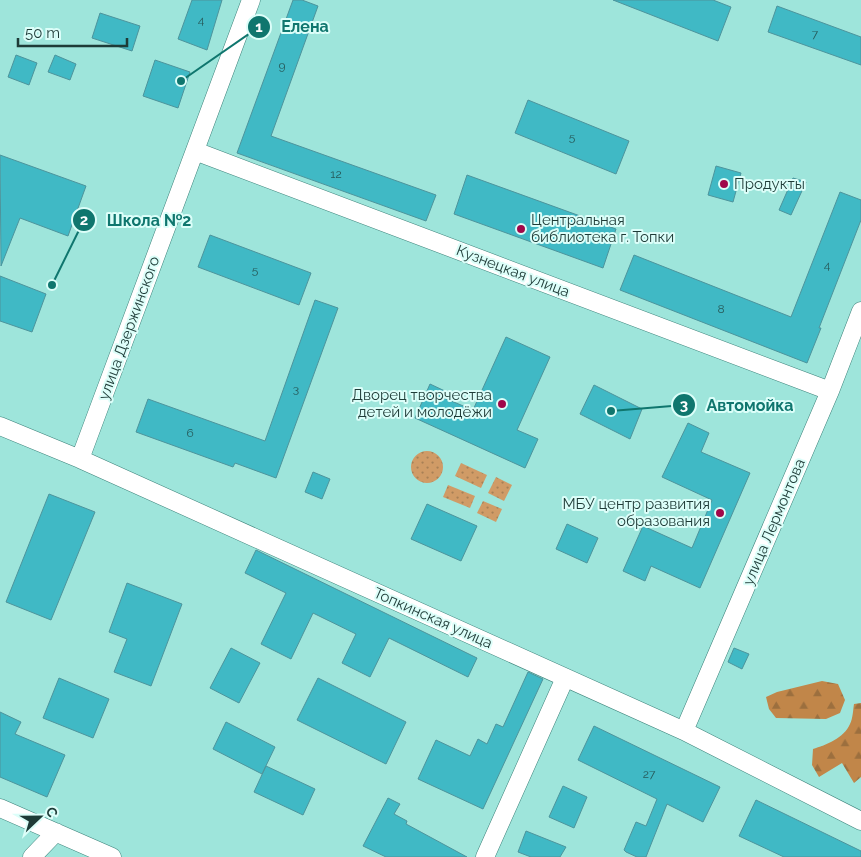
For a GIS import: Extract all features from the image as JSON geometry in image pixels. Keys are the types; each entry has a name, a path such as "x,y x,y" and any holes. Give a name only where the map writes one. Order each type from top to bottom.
{"street":[{"name":"улица Дзержинского","path":"80,460 251,0"},
{"name":"Кузнецкая улица","path":"195,151 830,391"},
{"name":"улица Лермонтова","path":"684,731 830,391 861,311"},
{"name":"Топкинская улица","path":"0,426 80,460 684,731 861,821"},
{"path":"485,857 565,678"},
{"path":"0,808 112,857"},
{"path":"32,857 56,832"}],"shaded area":[{"path":"427,451 439,455 443,467 439,479 427,483 415,479 411,467 415,455"},
{"path":"461,463 487,475 481,488 455,476"},
{"path":"496,477 512,485 504,501 488,493"},
{"path":"448,485 475,496 470,508 443,497"},
{"path":"483,501 502,509 496,522 477,513"}],"green space":[{"path":"822,681 838,684 845,700 840,713 826,719 776,718 769,709 766,697 777,692"},
{"path":"861,703 861,777 854,783 842,763 819,777 812,765 813,749 829,743 844,733 851,722 854,704"}],"building":[{"path":"192,0 222,0 207,50 178,39"},
{"path":"293,0 302,0 318,6 271,136 436,195 426,221 237,153"},
{"path":"613,0 713,0 731,7 718,41"},
{"path":"777,6 861,37 861,65 768,32"},
{"path":"100,13 140,26 132,51 92,38"},
{"path":"16,55 37,63 29,85 8,77"},
{"path":"55,55 76,64 70,80 48,72"},
{"path":"155,60 190,72 178,108 143,96"},
{"path":"528,100 629,141 616,174 515,133"},
{"path":"0,155 86,186 68,236 20,218 1,266"},
{"name":"Продукты","path":"716,166 741,173 733,202 708,195"},
{"path":"467,175 616,229 603,268 454,214"},
{"path":"793,178 806,182 791,215 779,210"},
{"path":"840,192 861,200 861,220 807,363 620,290 634,255 791,317"},
{"path":"210,235 311,273 299,305 198,267"},
{"path":"0,276 46,294 32,332 0,321"},
{"path":"315,300 338,308 276,478 235,463 233,467 136,432 148,399 265,441"},
{"name":"Дворец творчества детей и молодёжи","path":"506,337 550,357 517,430 538,439 525,468 415,418 430,384 447,392 444,398 473,410"},
{"path":"594,385 642,409 630,439 580,414"},
{"name":"МБУ центр развития образования","path":"688,423 709,433 701,452 750,473 700,588 651,566 645,581 623,571 643,526 692,548 712,500 662,477"},
{"path":"313,472 330,479 322,499 305,492"},
{"path":"49,494 95,512 51,620 6,602"},
{"path":"427,504 477,526 461,561 411,539"},
{"path":"567,524 598,538 587,563 556,549"},
{"path":"256,550 477,658 468,677 389,638 370,677 342,663 356,634 313,613 291,659 261,644 286,593 245,573"},
{"path":"127,583 182,604 151,686 114,672 127,639 109,632"},
{"path":"231,648 260,663 239,703 210,688"},
{"path":"734,648 749,654 742,669 728,662"},
{"path":"528,672 543,679 483,809 418,779 436,740 470,756 478,739 487,744 496,724 503,727"},
{"path":"59,678 109,699 93,738 43,718"},
{"path":"318,678 406,722 386,764 297,720"},
{"path":"0,712 21,722 15,734 65,755 47,797 0,777"},
{"path":"226,722 275,747 262,774 213,749"},
{"path":"594,726 720,787 703,822 667,804 646,857 637,857 626,852 624,850 636,822 646,826 657,799 578,760"},
{"path":"266,766 315,789 303,815 254,792"},
{"path":"563,786 587,797 574,828 549,817"},
{"path":"388,798 400,804 394,814 407,821 406,824 467,857 386,857 363,846"},
{"path":"756,800 861,851 861,857 784,857 739,836"},
{"path":"526,831 566,847 560,857 531,857 518,852"}],"place":[{"name":"Елена","path":"181,81"},
{"name":"Продукты","path":"724,184"},
{"name":"Центральная библиотека г. Топки","path":"521,229"},
{"name":"Школа №2","path":"52,285"},
{"name":"Дворец творчества детей и молодёжи","path":"502,404"},
{"name":"Автомойка","path":"611,411"},
{"name":"МБУ центр развития образования","path":"720,513"}]}
